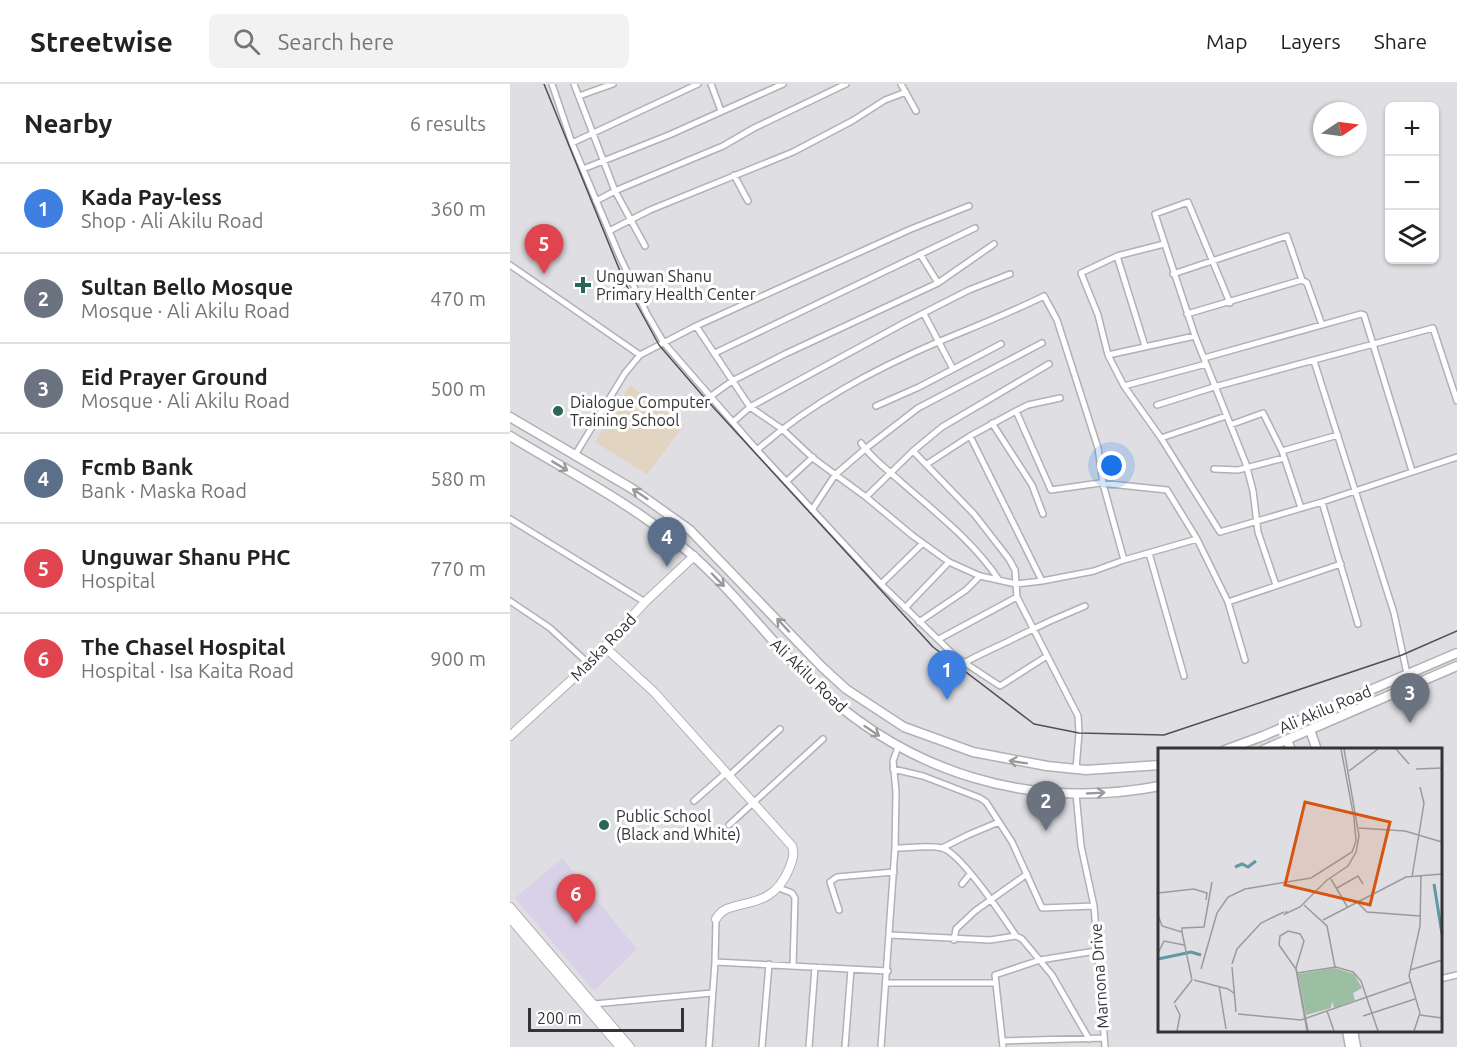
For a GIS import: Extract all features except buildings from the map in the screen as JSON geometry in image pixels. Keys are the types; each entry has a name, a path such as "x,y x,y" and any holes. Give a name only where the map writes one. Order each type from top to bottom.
{"main road":[{"name":"Ali Akilu Road","path":"510,417 631,488 690,530 822,667 846,689 875,710 906,728 973,752 1020,762 1076,769 1117,769 1158,765"},
{"name":"Ali Akilu Road","path":"510,436 654,524 694,556 830,699 874,733 898,747 941,767 983,781 1023,790 1076,794 1158,786"},
{"name":"Ali Akilu Road","path":"1231,748 1457,652"},
{"name":"Ali Akilu Road","path":"1268,748 1457,666"},
{"path":"1310,730 1316,748"},
{"path":"1287,740 1290,748"},
{"path":"1347,1032 1350,1047"},
{"path":"1353,1032 1356,1047"}],"street":[{"path":"552,84 596,201 647,314 664,343 757,450 881,584 964,663 1000,686 1047,656"},
{"path":"573,84 615,191 645,246"},
{"path":"579,96 613,84"},
{"path":"572,142 698,84"},
{"path":"711,84 721,111"},
{"path":"583,169 669,135 783,84"},
{"path":"596,201 723,146 754,128 846,84"},
{"path":"901,84 916,111"},
{"path":"609,231 630,219 793,152 852,121 885,100 906,92"},
{"path":"734,176 748,201"},
{"path":"1230,303 1188,202 1155,214 1195,336 1247,467 1253,490 1258,532 1276,585"},
{"path":"574,455 625,372 640,355 911,229 969,206"},
{"path":"715,353 975,228"},
{"path":"1173,274 1287,236 1302,280 1307,283 1322,325"},
{"path":"711,396 732,381 938,283 994,244"},
{"path":"1164,244 1117,256 1081,273 1098,315 1108,355 1124,386 1161,438 1220,532 1322,502 1457,457"},
{"path":"920,254 938,283"},
{"path":"1117,256 1145,346"},
{"path":"510,265 640,355"},
{"path":"733,422 750,407 894,328 952,298 1011,274"},
{"path":"1188,314 1302,280"},
{"path":"757,450 823,400 883,367 1044,296 1057,320 1098,448 1102,484 1124,560"},
{"path":"924,314 953,369"},
{"path":"1124,386 1361,314 1364,315 1412,471"},
{"path":"696,327 750,407 782,429 835,476 866,497 923,543 949,562 980,576 1016,584 1042,581 1077,575 1197,539"},
{"path":"1156,405 1214,387 1433,328 1457,401"},
{"path":"1108,355 1195,336"},
{"path":"812,510 835,476 863,446 918,408 1042,343"},
{"path":"876,406 919,387 1001,344"},
{"path":"1314,361 1394,613 1407,674"},
{"path":"866,497 913,451 942,428 1049,364"},
{"path":"927,464 992,423 1028,405 1060,398"},
{"path":"1016,411 1050,489 1069,489 1102,484 1167,490 1197,539 1228,602 1245,660"},
{"path":"1230,425 1263,413 1282,451 1301,508"},
{"path":"1161,438 1226,416"},
{"path":"992,423 1032,485 1043,514"},
{"path":"1282,451 1338,435"},
{"path":"970,436 1042,581"},
{"path":"863,446 959,534 993,570 999,580"},
{"path":"913,451 974,514 1015,570 1017,597 1078,717 1076,769"},
{"path":"787,481 813,457"},
{"path":"1214,469 1238,470 1284,458"},
{"path":"1322,502 1358,624"},
{"path":"510,519 645,602"},
{"path":"881,584 923,543"},
{"path":"1149,553 1184,676"},
{"name":"Maska Road","path":"510,736 606,648 645,602 694,556"},
{"path":"904,608 949,562"},
{"path":"1228,602 1341,564"},
{"path":"919,622 966,590 980,576"},
{"path":"939,639 1017,597"},
{"path":"510,601 550,628 589,664"},
{"path":"964,663 1033,627 1085,606"},
{"path":"606,648 636,674 729,773 794,851 779,888 765,898 719,912 716,919 709,1047"},
{"path":"694,801 780,729"},
{"path":"729,825 823,739"},
{"path":"881,1047 895,848 896,792 892,761 898,747"},
{"path":"893,769 923,776 986,802 1012,842 1042,908 1094,906"},
{"name":"Marnona Drive","path":"1076,794 1081,846 1094,906 1105,1047"},
{"path":"895,848 942,848 999,822"},
{"path":"942,848 959,861 991,899 1016,936 1022,939 1040,960 1058,985 1089,1039"},
{"path":"839,910 830,882 837,877 894,872"},
{"path":"962,884 970,874"},
{"path":"954,940 956,929 991,899 1027,874"},
{"path":"779,888 792,893 795,898 793,966"},
{"path":"510,907 620,1047"},
{"path":"510,918 594,1004 630,1047"},
{"path":"890,935 954,940 990,940 1016,936"},
{"path":"1096,951 1040,960 995,975 1003,1044 1104,1038"},
{"path":"715,962 888,971"},
{"path":"762,1047 769,964"},
{"path":"809,1047 815,967"},
{"path":"845,1047 851,969"},
{"path":"1442,979 1457,975"},
{"path":"887,983 996,983"},
{"path":"594,1004 712,993"}],"shaded area":[{"path":"630,385 684,425 647,474 595,442"},
{"path":"562,858 637,949 594,991 515,898"}],"railway":[{"path":"544,84 624,281 659,345 933,647 1034,724 1079,733 1164,735 1402,655 1457,631"}],"place":[{"name":"Unguwar Shanu PHC","path":"544,274"},
{"name":"Unguwan Shanu Primary Health Center","path":"583,285"},
{"name":"Dialogue Computer Training School","path":"558,411"},
{"name":"Fcmb Bank","path":"667,567"},
{"name":"Kada Pay-less","path":"947,700"},
{"name":"Eid Prayer Ground","path":"1410,723"},
{"name":"Public School (Black and White)","path":"604,825"},
{"name":"Sultan Bello Mosque","path":"1046,831"},
{"name":"The Chasel Hospital","path":"576,924"}]}
